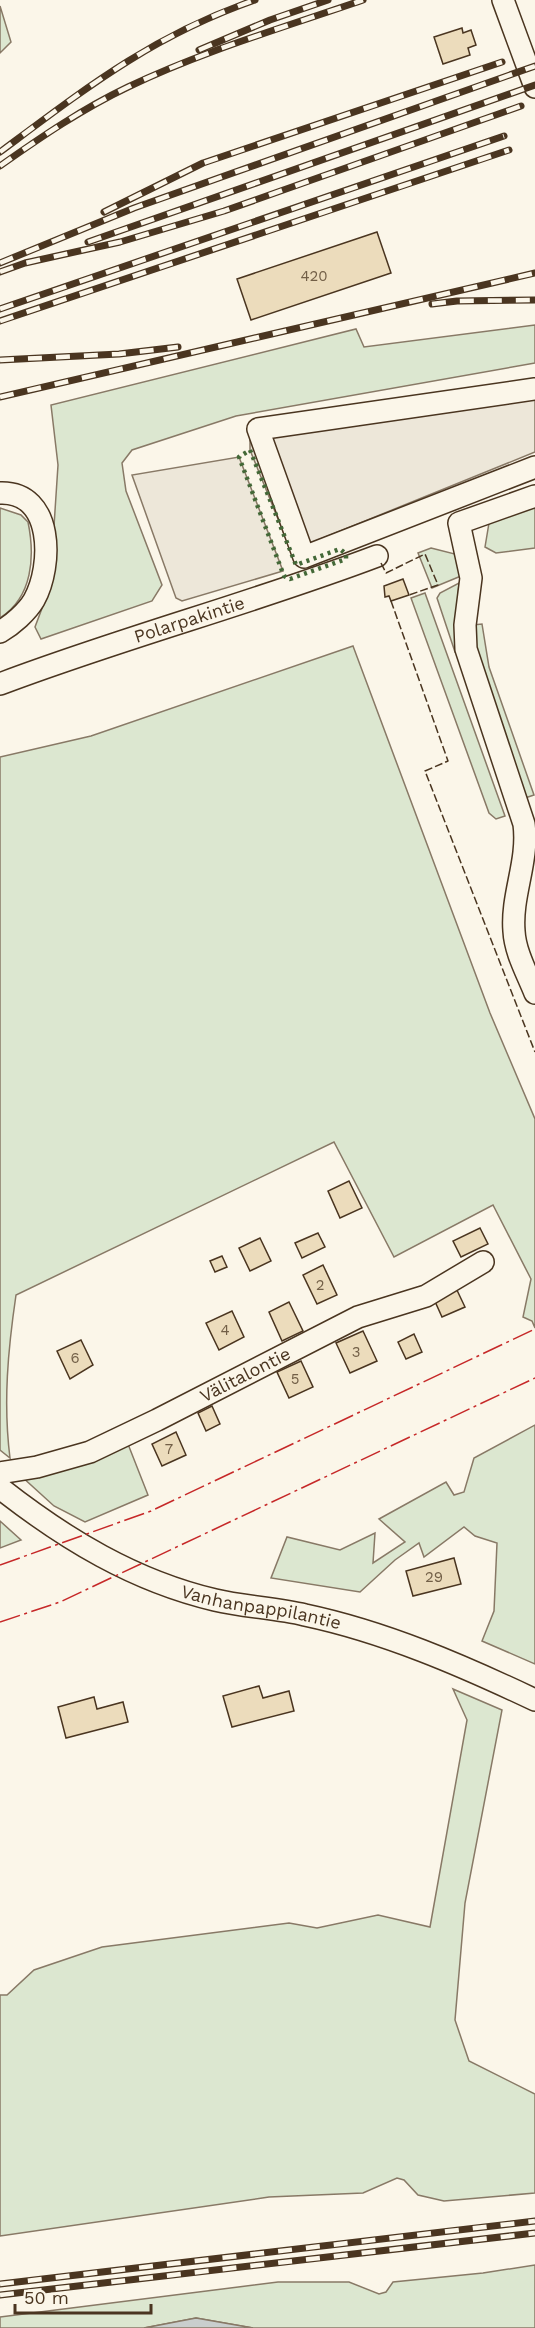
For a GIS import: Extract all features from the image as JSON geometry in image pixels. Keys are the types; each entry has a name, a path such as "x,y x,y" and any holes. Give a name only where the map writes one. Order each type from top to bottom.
{"street":[{"path":"503,0 535,87"},
{"path":"535,389 258,429 304,557 535,466"},
{"path":"0,493 18,495 28,501 42,522 46,543 44,568 33,601 0,632"},
{"path":"535,496 459,524 471,578 465,625 466,649 519,805 526,839 514,929 516,945 535,993"},
{"name":"Polarpakintie","path":"0,684 54,663 224,611 370,559 354,537"},
{"name":"Välitalontie","path":"0,1473 37,1467 90,1452 358,1317 426,1296 483,1262"},
{"name":"Vanhanpappilantie","path":"0,1488 45,1523 97,1555 165,1586 217,1601 305,1615 372,1634 457,1664 535,1700"}],"green space":[{"path":"0,6 11,42 0,53"},
{"path":"535,325 535,363 236,416 132,450 122,463 126,491 162,585 152,601 41,639 35,627 50,587 58,465 51,405 356,329 364,347"},
{"path":"535,505 535,548 496,553 485,547 489,523"},
{"path":"0,508 21,515 28,522 31,562 29,575 19,599 0,618"},
{"path":"431,548 455,554 461,576 432,588 418,553"},
{"path":"459,583 455,633 459,652 455,652 437,598 440,593"},
{"path":"425,593 505,816 496,819 489,813 411,598"},
{"path":"482,624 489,667 534,795 525,798 477,664 473,625"},
{"path":"353,646 490,1013 535,1119 535,1328 532,1321 523,1317 531,1279 493,1205 394,1257 334,1142 16,1295 7,1376 10,1458 0,1450 0,757 91,736"},
{"path":"535,1425 535,1664 482,1641 494,1611 497,1543 475,1536 464,1527 424,1557 419,1543 395,1560 360,1592 271,1578 287,1537 340,1550 375,1533 373,1563 405,1542 379,1519 446,1482 454,1495 464,1492 474,1458"},
{"path":"126,1439 148,1495 85,1522 54,1506 20,1475"},
{"path":"0,1521 21,1540 0,1548"},
{"path":"453,1689 502,1710 465,1903 455,2020 469,2061 535,2094 535,2193 444,2201 418,2195 404,2180 397,2178 363,2193 269,2197 0,2236 0,1995 7,1995 34,1970 102,1947 289,1923 317,1928 378,1915 430,1927 467,1720"},
{"path":"535,2265 535,2328 253,2328 196,2318 144,2328 0,2328 0,2317 278,2282 349,2282 379,2294 386,2292 393,2282"}],"shaded area":[{"path":"535,381 535,452 291,551 250,450 250,427"},
{"path":"239,457 283,571 182,601 176,598 132,475"},
{"path":"196,2318 253,2328 144,2328"}],"building":[{"path":"462,28 463,33 471,30 476,45 468,48 470,55 443,64 434,37"},
{"path":"377,232 391,273 251,320 237,279"},
{"path":"403,579 409,595 391,601 389,596 385,597 384,586"},
{"path":"349,1181 362,1208 340,1218 328,1191"},
{"path":"480,1228 488,1244 461,1257 453,1241"},
{"path":"318,1233 325,1247 302,1258 295,1243"},
{"path":"260,1238 271,1261 250,1271 239,1248"},
{"path":"222,1256 227,1267 215,1272 210,1261"},
{"path":"323,1265 337,1295 317,1304 303,1275"},
{"path":"455,1286 465,1307 442,1317 433,1297"},
{"path":"289,1302 303,1331 282,1341 269,1312"},
{"path":"232,1311 244,1337 219,1350 206,1323"},
{"path":"363,1331 377,1361 350,1373 336,1343"},
{"path":"414,1334 422,1352 406,1359 398,1342"},
{"path":"81,1340 93,1365 70,1379 57,1351"},
{"path":"301,1361 313,1387 289,1398 277,1372"},
{"path":"212,1406 220,1424 206,1431 198,1413"},
{"path":"176,1432 186,1455 162,1466 152,1444"},
{"path":"454,1558 461,1584 413,1596 406,1571"},
{"path":"259,1686 263,1698 289,1691 294,1711 232,1727 223,1696"},
{"path":"94,1697 97,1709 123,1702 128,1722 66,1738 58,1707"}],"railway":[{"path":"0,152 91,85 152,47 218,14 255,0"},
{"path":"199,50 270,20 328,0"},
{"path":"0,166 78,114 156,74 363,0"},
{"path":"104,212 203,163 502,62"},
{"path":"0,263 134,208 535,66"},
{"path":"88,242 535,85"},
{"path":"0,272 25,263 120,242 224,211 521,106"},
{"path":"0,309 504,136"},
{"path":"0,321 509,150"},
{"path":"0,397 535,273"},
{"path":"432,304 457,301 535,300"},
{"path":"0,360 119,354 178,347"},
{"path":"0,2284 535,2221"},
{"path":"0,2295 535,2233"}],"hedge":[{"path":"250,450 296,565 340,549 346,554 346,559 290,579 284,576 239,457 250,450"}],"fence":[{"path":"381,563 386,573 425,554 438,585 409,595"},
{"path":"391,601 448,761 425,771 535,1052"}],"power":[{"path":"0,1565 151,1511 535,1329"},
{"path":"0,1622 60,1602 535,1378"}]}
